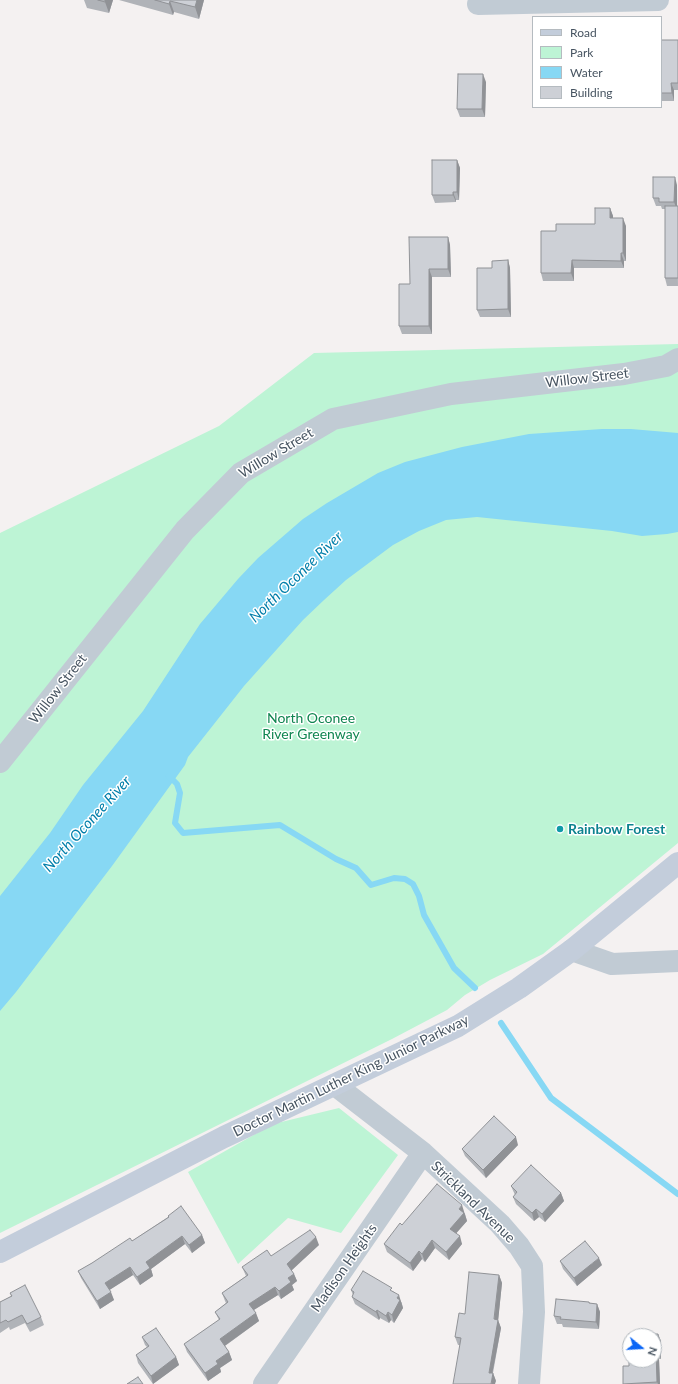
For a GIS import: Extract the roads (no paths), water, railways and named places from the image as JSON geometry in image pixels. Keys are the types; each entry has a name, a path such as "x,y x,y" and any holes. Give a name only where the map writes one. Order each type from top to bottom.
{"main road":[{"name":"Doctor Martin Luther King Junior Parkway","path":"0,1252 224,1137 458,1026 518,988 572,950 678,863"}],"street":[{"path":"478,4 658,0"},
{"name":"Willow Street","path":"0,762 185,530 241,472 333,419 450,394 624,374 666,366 678,359"},
{"path":"572,950 612,964 678,961"},
{"name":"Strickland Avenue","path":"335,1084 423,1153 500,1224 519,1246 532,1266 534,1312 529,1384"},
{"name":"Madison Heights","path":"264,1384 423,1153"}],"water":[{"name":"North Oconee River","path":"602,429 631,429 678,433 678,532 642,536 612,531 477,517 446,520 419,531 393,545 346,580 324,600 303,620 244,686 188,757 185,765 112,866 0,1011 0,896 50,833 83,785 143,711 200,624 258,558 303,519 327,503 378,473 405,462 462,447 529,434"}],"waterway":[{"path":"169,776 177,784 180,793 175,823 183,833 280,825 336,859 356,868 371,885 394,878 405,879 413,884 419,896 424,915 454,968 475,988"},
{"path":"501,1023 551,1098 678,1194"}],"place":[{"name":"Rainbow Forest","path":"560,829"}],"park label":[{"name":"North Oconee River Greenway","path":"311,726"}]}
